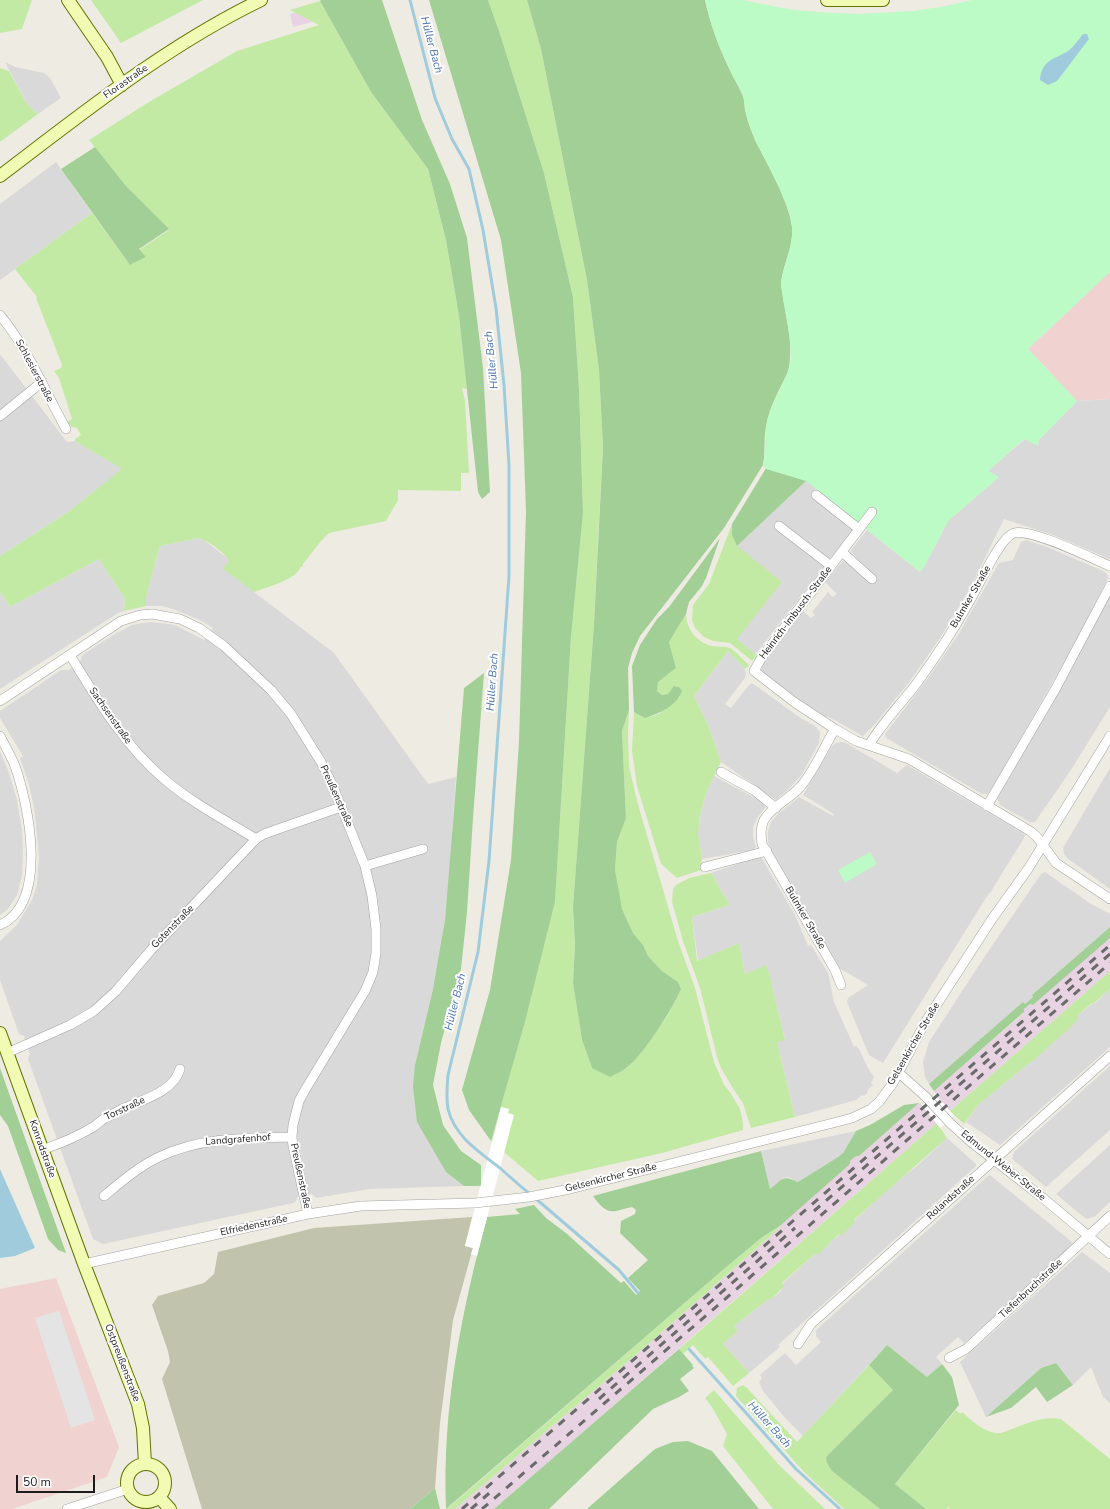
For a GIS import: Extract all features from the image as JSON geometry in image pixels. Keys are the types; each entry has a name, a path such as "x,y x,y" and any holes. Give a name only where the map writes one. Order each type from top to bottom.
{"street":[{"path":"68,0 107,57 122,85"},
{"name":"Florastraße","path":"0,176 122,85 189,40 217,23 261,0"},
{"path":"826,0 883,0"},
{"name":"Schlesierstraße","path":"0,315 13,330 66,429"},
{"path":"0,416 42,382"},
{"path":"816,495 859,529"},
{"name":"Heinrich-Imbusch-Straße","path":"872,512 762,657 754,671 794,702 834,729 856,741 909,759 1030,831 1043,845 1056,863 1110,899"},
{"path":"779,526 831,566"},
{"name":"Bulmker Straße","path":"869,745 876,733 917,682 939,651 968,605 991,560 1005,540 1012,534 1020,532 1029,533 1069,548 1110,566"},
{"path":"842,552 872,579"},
{"path":"987,806 1056,688 1110,586"},
{"name":"Preußenstraße","path":"0,701 121,621 140,615 152,614 169,616 180,619 199,628 224,646 272,690 291,714 321,762 332,784 365,866 372,896 376,929 376,953 373,972 365,991 304,1090 296,1113 292,1137 308,1214"},
{"name":"Sachsenstraße","path":"70,655 119,732 137,753 164,779 193,801 256,839"},
{"name":"Bulmker Straße","path":"834,729 805,782 764,820 761,828 762,844 835,970 840,985"},
{"path":"0,736 14,765 22,787 30,829 31,854 30,875 24,900 13,917 0,925"},
{"name":"Gelsenkircher Straße","path":"475,1203 506,1200 556,1191 852,1118 871,1109 879,1102 899,1073 926,1021 988,925 1043,845 1110,736"},
{"path":"721,772 755,791 776,808"},
{"name":"Gotenstraße","path":"7,1053 70,1025 94,1011 116,991 151,950 256,839 264,834 341,807"},
{"path":"365,866 423,849"},
{"path":"705,867 767,852"},
{"name":"Konradstraße","path":"0,1034 84,1264"},
{"name":"Rolandstraße","path":"798,1344 811,1324 1110,1056"},
{"name":"Torstraße","path":"42,1150 61,1144 93,1127 100,1120 126,1107 142,1102 174,1082 180,1070"},
{"name":"Edmund-Weber-Straße","path":"899,1073 926,1097 950,1123 1110,1254"},
{"name":"Landgrafenhof","path":"104,1196 133,1172 159,1157 188,1146 202,1142 228,1139 292,1137"},
{"name":"Elfriedenstraße","path":"84,1264 308,1214 361,1206 475,1203"},
{"name":"Tiefenbruchstraße","path":"949,1358 966,1349 1110,1216"},
{"name":"Ostpreußenstraße","path":"84,1264 138,1404 143,1428 145,1464"},
{"path":"145,1464 153,1465 158,1468 165,1478 164,1490 159,1497 152,1502 140,1501 135,1498 128,1489 127,1484 129,1474 137,1466 145,1464"},
{"path":"67,1509 128,1489"},
{"path":"159,1497 170,1509"}],"shaded area":[{"path":"312,7 316,21 293,27 290,14"},
{"path":"5,62 15,67 44,73 50,78 61,98 38,114 27,104"},
{"path":"56,162 92,213 0,280 0,204"},
{"path":"1110,272 1110,399 1077,401 1028,349"},
{"path":"0,354 67,442 75,441 123,469 68,512 0,556"},
{"path":"1110,399 1110,559 1053,535 1004,519 970,588 942,635 910,681 875,724 863,736 827,716 826,718 788,692 762,671 762,662 803,611 811,618 815,615 812,612 828,592 833,597 837,594 825,582 842,562 848,562 871,584 877,578 851,552 867,530 920,572 948,521 999,477 988,471 1025,439 1038,444 1039,440 1077,401"},
{"path":"806,481 817,490 812,496 852,528 852,532 830,558 787,526 823,565 823,568 755,655 737,639 737,546"},
{"path":"198,538 204,540 226,557 229,561 224,569 334,653 428,784 456,777 448,894 441,949 415,1065 446,1172 464,1186 370,1189 316,1198 312,1194 297,1197 296,1201 293,1203 103,1244 93,1239 28,1059 30,1054 24,1036 19,1034 0,980 0,941 17,925 32,900 37,885 39,857 35,813 29,784 20,758 23,756 0,718 0,711 61,670 69,670 81,660 85,653 132,625 150,622 169,624 177,626 204,640 213,628 202,621 162,606 146,606 146,597 160,546"},
{"path":"1026,540 1047,547 1103,571 1107,574 1108,578 1075,643 990,792 987,794 982,794 885,736 958,635 999,563 1013,560 1021,542"},
{"path":"99,559 125,599 124,611 118,613 0,689 0,592 10,607"},
{"path":"1110,593 1110,707 1069,773 1035,822 1030,822 1000,805 997,798"},
{"path":"728,651 744,668 746,674 745,678 725,704 731,708 752,683 799,717 815,726 820,732 819,743 802,774 789,789 776,800 721,762 708,725 694,696"},
{"path":"842,742 897,773 907,765 1025,835 883,1063 869,1055 847,1002 848,998 868,985 840,969 770,848 768,841 768,831 771,822 778,814 799,797 833,816 834,814 803,795 832,746 836,743"},
{"path":"0,752 8,770 17,800 22,830 23,851 22,876 17,895 8,909 0,915"},
{"path":"1110,768 1110,889 1067,858 1064,854 1063,848"},
{"path":"714,776 764,803 765,808 757,818 753,827 753,837 756,847 753,850 702,859 698,833 700,815 706,793"},
{"path":"761,857 795,915 808,946 811,945 828,973 834,1002 854,1047 856,1046 859,1049 874,1077 871,1083 873,1085 864,1096 862,1095 856,1100 795,1117 777,1042 785,1039 767,966 745,974 739,943 698,961 692,917 730,905 711,873"},
{"path":"1045,872 1091,904 1110,914 1110,927 1032,995 1033,997 1025,1005 1023,1003 929,1084 925,1077 923,1062 929,1042 985,956 1041,874"},
{"path":"1110,937 1110,971 950,1111 934,1091 1024,1013 1024,1009 1030,1004 1033,1005"},
{"path":"1110,989 1110,1047 1000,1145 966,1122 978,1105 1032,1061 1077,1016 1093,1003 1094,1004"},
{"path":"1110,1066 1110,1130 1046,1187 1012,1159 1014,1152"},
{"path":"919,1103 937,1123 494,1509 455,1509 653,1340 850,1164 850,1161 856,1156 859,1156"},
{"path":"856,1131 843,1153 838,1157 798,1182 789,1177 783,1178 770,1189 761,1151"},
{"path":"947,1138 976,1164 976,1166 778,1345 780,1347 749,1373 723,1344 738,1331 734,1326 770,1298 772,1299 781,1291 782,1284 816,1253 818,1254 895,1183 918,1165"},
{"path":"1110,1145 1110,1202 1094,1217 1086,1219 1056,1194"},
{"path":"990,1175 1072,1242 1071,1246 964,1343 958,1337 936,1357 942,1364 927,1377 887,1345 803,1436 786,1419 763,1391 759,1382 762,1378 760,1375 785,1353 796,1365 821,1342 816,1336 817,1329"},
{"path":"472,1217 465,1246 473,1248 453,1320 440,1423 435,1488 410,1509 202,1509 162,1379 170,1362 168,1351 152,1305 158,1296 204,1283 214,1274 218,1252 314,1228"},
{"path":"1082,1252 1110,1273 1110,1403 1103,1397 1091,1367 1073,1385 1056,1363 1041,1368 986,1417 960,1362"},
{"path":"56,1278 119,1447 107,1477 12,1509 0,1509 0,1289"},
{"path":"59,1311 95,1420 71,1428 35,1318"}],"green space":[{"path":"0,0 32,0 22,29 0,33"},
{"path":"91,0 203,0 121,43"},
{"path":"382,0 422,120 450,184 467,238 483,368 490,492 482,499 478,492 459,316 446,240 428,169 371,92 320,1"},
{"path":"429,0 488,0 544,173 573,297 579,389 583,513 571,637 555,902 525,1022 491,1141 469,1110 462,1090 490,990 511,860 519,742 526,511 521,373 501,240"},
{"path":"488,0 527,0 541,49 587,280 599,370 603,447 594,624 573,907 575,945 573,983 582,1040 592,1068 627,1068 643,1050 657,1030 676,1000 681,989 678,982 662,971 648,956 643,945 633,933 622,909 617,889 615,870 617,842 626,817 622,731 629,710 629,766 637,801 678,941 695,988 714,1062 724,1085 740,1109 743,1123 743,1130 662,1153 538,1181 491,1141 525,1022 555,902 571,637 583,513 579,389 573,297 544,173"},
{"path":"527,0 705,0 709,17 718,42 743,96 745,112 751,131 782,194 787,206 792,227 790,248 781,283 790,339 790,361 788,372 768,418 765,434 763,465 724,528 640,636 632,653 628,668 629,710 622,731 626,818 617,842 615,870 622,909 633,933 643,945 648,956 662,971 678,982 681,989 665,1019 649,1043 633,1062 622,1071 610,1077 592,1068 582,1040 573,983 575,945 573,907 594,624 603,447 599,370 587,280 541,49"},
{"path":"705,0 742,0 794,10 860,14 914,11 972,0 1110,0 1110,272 1028,349 1077,401 1039,440 1038,446 1024,439 988,471 999,477 948,521 920,572 806,481 766,469 763,465 768,418 788,370 791,356 790,338 781,283 790,248 792,227 787,206 782,194 751,131 745,112 743,96 718,42 709,17"},
{"path":"320,1 371,92 428,169 446,240 459,316 467,389 462,388 465,401 469,473 461,473 461,491 398,490 398,500 386,521 329,533 321,541 298,572 293,576 280,583 254,592 223,569 229,561 224,554 211,544 198,538 160,546 146,597 146,606 124,611 125,599 99,559 10,607 0,592 0,556 68,512 122,469 75,441 75,439 81,435 77,428 72,427 67,422 72,419 59,378 54,371 61,368 62,365 36,298 37,297 15,269 92,213 130,265 146,257 139,250 169,230 126,186 89,140 149,102 237,51 319,25 290,10"},
{"path":"0,68 9,71 27,104 38,114 0,142"},
{"path":"95,147 126,186 169,229 139,249 146,257 130,265 61,169"},
{"path":"779,459 840,508 806,481 737,546 732,535 732,524 768,465"},
{"path":"732,524 732,535 737,546 782,582 737,639 757,656 753,660 730,643 713,641 704,637 695,628 692,620 693,605 709,584"},
{"path":"720,538 706,578 702,586 689,602 686,614 669,642 676,668 658,682 657,691 662,695 668,694 674,686 679,687 682,691 680,696 666,709 645,718 634,712 632,666 640,645 657,619 669,607"},
{"path":"686,614 690,630 697,638 712,646 730,648 749,665 745,669 728,651 694,696 708,725 721,762 706,793 700,815 698,833 702,859 701,870 677,878 661,864 637,786 632,751 634,712 645,718 659,714 680,697 679,687 675,686 668,694 663,695 657,691 658,682 676,668 669,642"},
{"path":"484,673 467,912 461,969 441,1043 433,1085 443,1125 461,1151 481,1165 481,1186 464,1186 446,1172 417,1122 413,1086 415,1065 433,989 445,920 464,688"},
{"path":"870,852 877,864 845,883 838,870"},
{"path":"711,873 730,905 692,917 697,961 739,943 745,974 767,965 785,1040 777,1042 795,1117 751,1128 743,1103 721,1068 717,1057 700,988 683,941 672,902 673,889 676,885 689,878"},
{"path":"1110,927 1110,938 1033,1005 1030,1004 1024,1009 1024,1012 934,1091 929,1084 1023,1002 1025,1004 1033,997 1032,995"},
{"path":"1110,971 1110,989 1077,1016 1077,1021 1032,1062 978,1105 964,1124 950,1111"},
{"path":"0,1068 66,1253 58,1250 48,1239 8,1126 0,1115"},
{"path":"919,1103 859,1156 856,1156 850,1161 850,1164 781,1225 761,1238 724,1269 446,1509 447,1434 455,1362 469,1289 487,1217 520,1214 515,1209 534,1205 546,1218 566,1233 621,1283 624,1281 636,1295 640,1291 628,1278 648,1260 620,1233 621,1221 635,1214 636,1210 632,1207 609,1211 605,1209 593,1196 761,1151 770,1189 785,1178 798,1182 843,1153 856,1131 870,1125 904,1105"},
{"path":"937,1123 947,1138 854,1220 855,1222 841,1236 839,1234 818,1255 816,1253 782,1283 784,1286 771,1300 770,1298 734,1326 738,1331 723,1344 749,1373 733,1386 708,1357 705,1359 693,1345 683,1354 679,1349"},
{"path":"781,1225 653,1340 455,1509 447,1509 724,1269 761,1238"},
{"path":"887,1345 927,1377 942,1364 952,1377 959,1405 895,1484 926,1509 880,1509 832,1471 827,1463 826,1457 893,1390 869,1365"},
{"path":"679,1349 694,1368 680,1379 689,1391 653,1409 549,1509 494,1509"},
{"path":"1056,1363 1073,1385 1047,1402 1036,1387 1011,1408 986,1417 1041,1368"},
{"path":"869,1365 893,1390 826,1457 832,1471 880,1509 844,1509 804,1472 736,1396 737,1388 743,1385 747,1388 797,1442"},
{"path":"714,1390 779,1465 825,1509 773,1509 723,1446 727,1434 712,1407 705,1398"},
{"path":"956,1410 960,1414 962,1412 975,1423 990,1432 995,1433 1001,1433 1038,1420 1053,1418 1061,1419 1110,1459 1110,1509 950,1509 948,1507 947,1509 926,1509 895,1484"},
{"path":"688,1441 712,1451 759,1509 587,1509 655,1449 673,1442"},
{"path":"435,1488 440,1509 410,1509"}],"water":[{"path":"1083,34 1087,34 1089,39 1057,81 1048,85 1040,80 1041,73 1046,64 1070,49"},
{"path":"0,1169 35,1248 15,1256 0,1258"}],"pier":[{"path":"935,1094 954,1116 940,1128 922,1105"},
{"path":"501,1107 509,1109 508,1113 514,1115 477,1256 471,1254 473,1248 465,1246"}],"waterway":[{"name":"Hüller Bach","path":"410,0 435,98 452,139 469,169 483,230 496,308 504,385 509,465 509,576 489,861 478,952 448,1075 447,1105 451,1119 462,1136 476,1150 500,1168 530,1194"},
{"name":"Hüller Bach","path":"535,1198 619,1270 638,1293"},
{"name":"Hüller Bach","path":"689,1349 796,1469 840,1509"}],"railway":[{"path":"462,1509 1110,945"},
{"path":"814,1211 1110,954"},
{"path":"482,1509 1110,963"},
{"path":"599,1399 795,1228"},
{"path":"471,1509 494,1489"}]}
